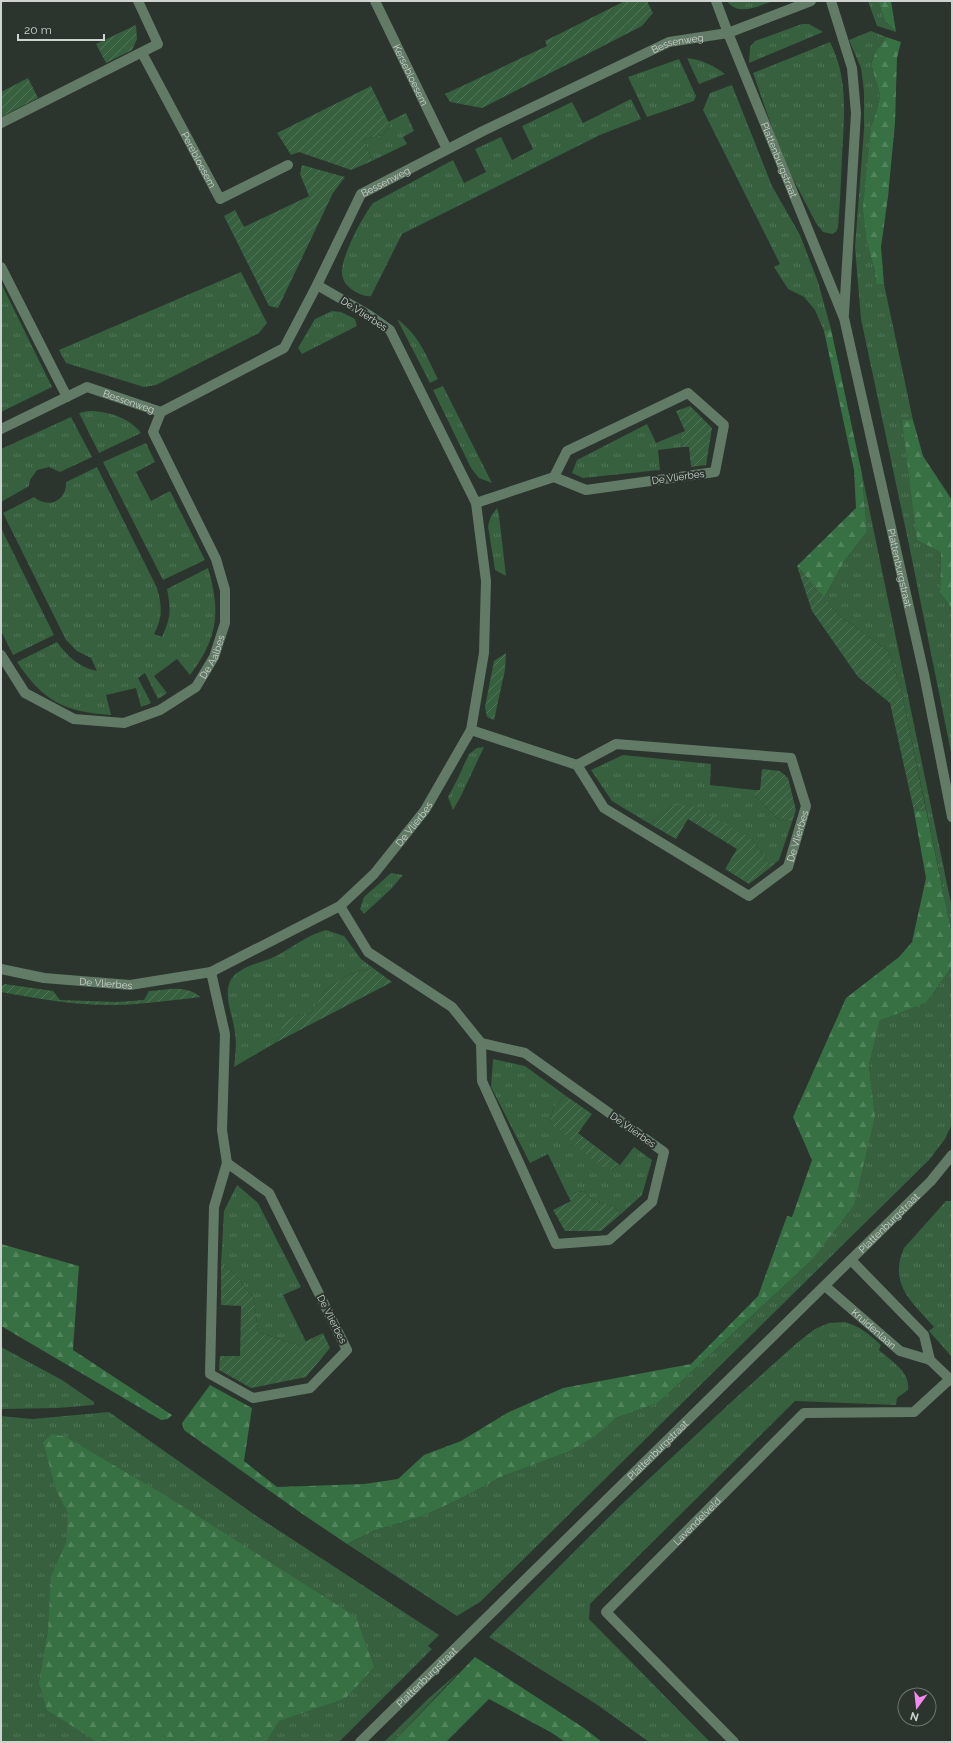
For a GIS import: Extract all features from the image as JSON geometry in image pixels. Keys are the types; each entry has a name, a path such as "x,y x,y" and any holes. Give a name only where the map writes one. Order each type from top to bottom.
{"street":[{"path":"1,123 158,44 138,1"},
{"name":"Kersebloesem","path":"375,1 447,149"},
{"name":"Plattenburgstraat","path":"716,1 844,318 924,674 952,817"},
{"name":"Bessenweg","path":"1,429 87,387 161,412 284,348 362,194 447,149 669,42 728,33 811,1"},
{"name":"Plattenburgstraat","path":"831,1 852,68 856,112 844,318"},
{"name":"Perebloesem","path":"142,53 220,199 288,165"},
{"path":"1,267 67,397"},
{"name":"De Vlierbes","path":"1,969 44,978 130,985 211,972 340,906 374,874 425,810 471,730 484,653 486,581 476,503 390,330 369,315 317,285"},
{"name":"De Vlierbes","path":"688,393 724,425 715,472 586,490 554,477 567,451 688,393"},
{"name":"De Aalbes","path":"1,655 25,693 74,719 124,723 160,710 196,687 214,657 225,623 225,590 216,559 152,432 161,412"},
{"path":"476,503 554,477"},
{"path":"471,730 577,765"},
{"name":"De Vlierbes","path":"616,744 791,758 806,806 788,867 749,896 604,808 577,765 616,744"},
{"path":"340,906 368,952 452,1007 481,1043"},
{"name":"De Vlierbes","path":"211,972 225,1034 222,1130 227,1163 214,1207 210,1374 253,1398 310,1388 347,1350 269,1193 227,1163"},
{"name":"De Vlierbes","path":"481,1043 525,1053 664,1152 652,1202 609,1240 556,1244 482,1081 481,1043"},
{"name":"Plattenburgstraat","path":"360,1742 931,1181 952,1155"},
{"path":"851,1260 924,1335 930,1360"},
{"name":"Kruidenlaan","path":"825,1286 900,1350 930,1360 951,1380"},
{"name":"Lavendelveld","path":"734,1742 606,1612 804,1413 914,1412 951,1380"}],"green space":[{"path":"625,1 647,1 653,13 642,26 482,108 450,102 445,94 547,46 545,41"},
{"path":"727,1 773,1 748,9 742,9 732,6"},
{"path":"868,1 878,1 885,21 896,32 877,26"},
{"path":"878,1 891,1 896,32 885,21"},
{"path":"802,24 809,24 823,32 749,63 750,47 755,41"},
{"path":"136,25 137,39 132,50 106,63 96,44"},
{"path":"871,31 886,37 876,51 871,64 880,95 871,126 867,243 875,272 876,284 884,284 913,420 902,421 941,552 940,592 952,609 952,757 861,319 855,247 864,129 864,91 861,68 849,40"},
{"path":"886,37 901,42 897,58 895,123 888,197 881,247 884,284 876,284 875,272 867,243 863,208 871,126 880,95 871,64 876,51"},
{"path":"830,42 840,70 844,99 838,228 836,232 832,234 823,232 816,223 791,175 776,139 753,73"},
{"path":"687,58 707,63 725,74 699,84"},
{"path":"679,59 696,96 694,101 647,117 628,77"},
{"path":"28,78 38,98 1,117 1,92"},
{"path":"732,85 772,186 800,235 818,282 831,329 824,331 815,310 804,297 788,289 774,267 780,264 703,110 710,93"},
{"path":"371,86 390,125 383,135 364,139 372,161 351,170 299,152 291,155 277,133"},
{"path":"631,99 641,119 600,135 402,234 371,296 365,296 356,292 344,282 342,267 348,248 358,227 373,203 453,160 464,183 486,172 475,149 501,137 512,160 533,149 522,126 572,102 583,123"},
{"path":"406,113 414,131 403,137 407,144 372,161 364,139 383,135 390,125 388,122"},
{"path":"302,165 345,177 333,193 278,308 269,306 224,216 235,210 244,227 309,196 300,174"},
{"path":"241,272 267,323 259,333 156,385 144,387 66,363 59,350"},
{"path":"1,283 52,387 1,412"},
{"path":"332,311 341,312 355,319 357,326 302,354 298,348 315,319"},
{"path":"397,319 405,325 416,339 426,354 438,379 430,383"},
{"path":"831,329 862,474 867,532 845,560 824,598 797,566 856,508 854,470 824,331"},
{"path":"443,386 492,483 479,478 471,468 433,390"},
{"path":"690,406 712,428 706,465 691,467 689,447 683,447 680,433 685,431 676,411"},
{"path":"88,411 103,412 117,416 136,427 141,433 99,453 79,413"},
{"path":"71,417 92,457 60,472 49,467 37,470 30,480 29,486 1,502 1,449"},
{"path":"902,420 913,420 923,456 952,500 952,609 940,592 941,552 917,540"},
{"path":"647,424 656,443 680,433 683,447 658,450 660,470 583,478 572,473 577,460"},
{"path":"146,443 155,462 136,472 151,501 170,491 205,560 163,580 103,462"},
{"path":"97,467 157,588 161,611 159,622 154,634 162,637 169,619 170,608 167,589 208,568 215,598 214,624 211,636 199,662 190,675 177,659 154,676 167,693 158,699 145,673 138,678 151,703 141,707 136,688 106,695 111,715 80,711 56,702 36,686 17,662 57,642 74,661 97,671 91,658 77,651 66,640 3,513 34,497 39,501 51,503 56,501 63,494 66,482"},
{"path":"862,474 952,908 952,934 901,688 888,651 839,615 824,598 845,560 867,532"},
{"path":"497,508 506,576 495,570 488,526 491,516"},
{"path":"1,528 54,635 13,655 1,631"},
{"path":"797,566 839,615 888,651 901,688 926,810 914,811 890,703 858,677 812,611"},
{"path":"506,653 505,670 494,720 487,717 485,707 494,661"},
{"path":"484,747 453,810 448,797 469,754 477,748"},
{"path":"623,755 711,764 710,785 755,790 755,796 777,818 792,822 779,860 771,867 752,839 674,805 650,824 612,801 591,770"},
{"path":"762,769 780,771 788,778 796,810 792,822 777,818 755,796 755,790 760,790"},
{"path":"674,805 691,805 752,839 771,867 749,884 725,869 737,849 688,819 676,839 650,824"},
{"path":"926,810 952,934 952,967 926,1003 880,1020 869,1065 875,1116 854,1205 812,1260 658,1403 616,1418 596,1436 569,1451 503,1476 464,1497 423,1516 373,1531 347,1544 184,1430 182,1423 210,1385 252,1408 244,1461 277,1487 364,1484 398,1479 424,1455 461,1441 507,1413 563,1388 691,1364 758,1296 787,1216 792,1217 812,1160 793,1117 846,998 899,957 912,942 926,878 914,811"},
{"path":"391,873 403,875 391,889 364,914 360,909 364,897"},
{"path":"326,930 344,936 361,959 373,968 350,974 326,989 311,1013 287,1018 275,1043 234,1067 236,1037 228,999 229,983 233,977 240,971 274,957 306,938"},
{"path":"952,967 952,1124 945,1139 929,1160 480,1602 457,1616 347,1544 373,1531 423,1516 464,1497 503,1476 596,1436 616,1418 658,1403 812,1260 875,1116 869,1065 880,1019 926,1003"},
{"path":"373,968 392,982 275,1043 286,1018 311,1013 326,989 350,974"},
{"path":"5,984 53,991 60,1000 117,1002 144,1000 149,991 176,989 188,990 201,997 149,1003 103,1005 74,1003 1,992 1,986"},
{"path":"493,1059 525,1066 566,1096 554,1106 550,1121 611,1170 620,1165 634,1147 652,1160 642,1195 621,1214 613,1206 593,1201 584,1191 567,1194 548,1154 530,1163 491,1087"},
{"path":"566,1096 592,1114 578,1133 620,1165 611,1170 590,1158 550,1121 554,1106"},
{"path":"237,1185 258,1203 301,1287 283,1295 306,1342 298,1345 258,1332 254,1299 235,1274 221,1264 224,1211"},
{"path":"584,1191 593,1201 613,1206 621,1214 601,1231 565,1231 553,1210 571,1201 567,1194"},
{"path":"946,1201 952,1201 952,1357 929,1331 934,1327 905,1292 899,1272 900,1261 904,1248"},
{"path":"1,1244 79,1266 73,1350 172,1415 168,1419 161,1420 1,1326"},
{"path":"221,1264 235,1274 254,1299 258,1332 298,1345 323,1333 330,1348 306,1377 251,1388 219,1370 220,1356 240,1356 241,1306 221,1305"},
{"path":"845,1322 873,1337 881,1345 879,1350 903,1372 908,1384 908,1390 897,1398 896,1405 795,1401 590,1604 589,1619 710,1742 649,1742 596,1704 489,1637 621,1505 798,1342 815,1329 829,1323"},
{"path":"1,1347 62,1380 94,1402 94,1405 58,1408 1,1409"},
{"path":"109,1412 255,1515 439,1635 428,1646 432,1649 339,1742 1,1742 1,1416 32,1419"},
{"path":"52,1434 66,1437 168,1497 356,1617 374,1667 346,1698 279,1721 266,1742 97,1742 47,1710 39,1683 48,1631 51,1576 66,1543 68,1513 56,1490 43,1442"},
{"path":"475,1657 584,1728 602,1742 565,1742 552,1733 489,1699 446,1742 393,1742"},
{"path":"460,1671 393,1742 384,1742 429,1698"}]}
